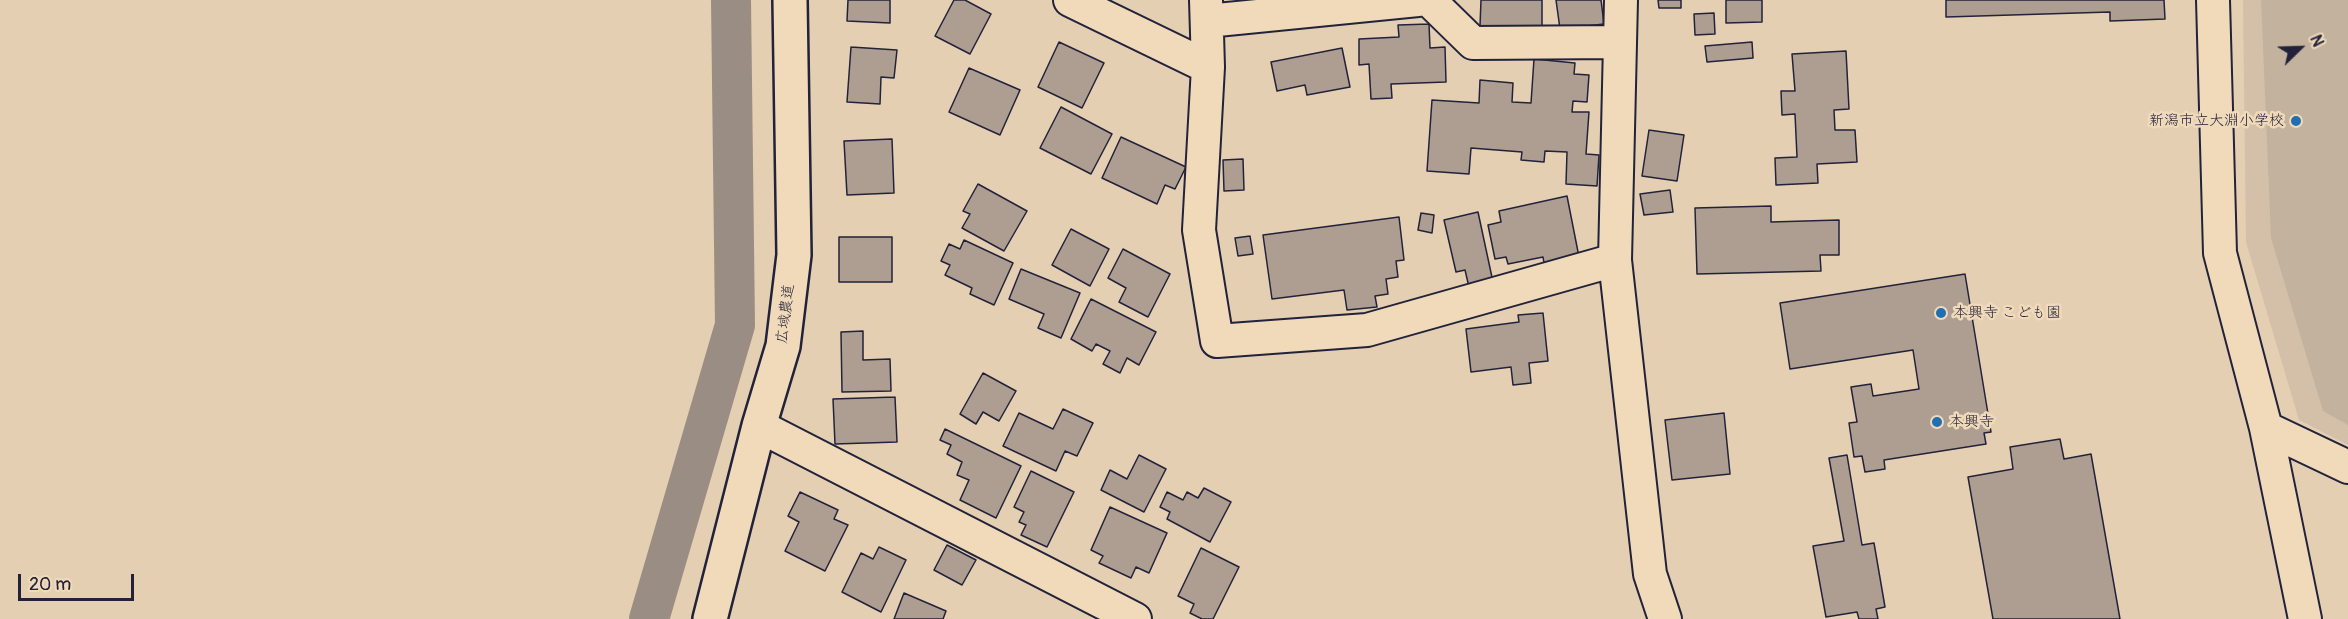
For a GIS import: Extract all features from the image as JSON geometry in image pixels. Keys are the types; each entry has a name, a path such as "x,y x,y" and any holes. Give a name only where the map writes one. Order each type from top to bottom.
{"street":[{"name":"広域農道","path":"710,619 759,426 783,346 794,255 790,0"},
{"path":"1070,0 1208,67"},
{"path":"1419,0 1206,10 1208,67 1199,230 1217,341 1367,330 1615,260"},
{"path":"1429,0 1473,43 1620,42"},
{"path":"1621,0 1615,260 1650,574 1665,619"},
{"path":"2212,0 2220,253 2266,428 2305,619"},
{"path":"759,426 1134,619"},
{"path":"2266,428 2348,467"}],"shaded area":[{"name":"新潟市立大淵小学校","path":"2243,0 2348,0 2348,445 2299,420 2246,242"},
{"name":"新潟市立大淵小学校","path":"2261,0 2348,0 2348,425 2323,411 2271,238"}],"building":[{"path":"848,0 890,0 890,23 847,21"},
{"path":"954,0 965,0 991,14 970,54 935,36"},
{"path":"1481,0 1542,0 1542,26 1480,26"},
{"path":"1556,0 1601,0 1604,24 1560,29"},
{"path":"1658,0 1681,0 1681,8 1659,8"},
{"path":"1726,0 1762,0 1762,22 1726,23"},
{"path":"1946,0 2164,0 2165,19 2110,21 2110,12 1946,17"},
{"path":"1714,13 1715,34 1695,35 1694,14"},
{"path":"1429,24 1430,48 1445,47 1446,82 1391,84 1392,98 1371,99 1369,64 1359,65 1359,39 1399,37 1398,25"},
{"path":"1059,42 1104,63 1082,108 1038,87"},
{"path":"1752,42 1753,58 1707,62 1705,46"},
{"path":"851,47 897,50 894,78 881,77 880,104 847,102"},
{"path":"1342,48 1350,87 1307,95 1305,85 1277,91 1271,62"},
{"path":"1846,51 1849,109 1834,110 1835,130 1855,130 1857,162 1817,164 1818,183 1776,185 1775,158 1797,157 1795,114 1782,115 1781,91 1795,91 1792,54"},
{"path":"1534,59 1575,63 1574,74 1589,75 1587,102 1573,101 1572,112 1589,112 1586,154 1599,155 1597,186 1566,184 1567,152 1545,151 1544,162 1521,160 1522,152 1471,148 1469,174 1427,171 1432,100 1479,103 1480,80 1513,83 1512,102 1531,103"},
{"path":"969,68 1020,90 1000,135 949,112"},
{"path":"1061,107 1112,134 1091,174 1040,148"},
{"path":"1649,130 1684,135 1677,181 1642,176"},
{"path":"1121,137 1186,167 1175,189 1165,185 1157,204 1102,178"},
{"path":"892,139 894,193 847,195 844,141"},
{"path":"1243,159 1244,190 1224,191 1223,160"},
{"path":"978,184 1027,211 1004,251 962,228 970,214 963,211"},
{"path":"1670,190 1673,212 1644,215 1640,194"},
{"path":"1567,196 1580,262 1545,269 1543,257 1508,264 1506,257 1495,259 1488,225 1501,222 1499,211"},
{"path":"1771,206 1771,222 1839,220 1839,255 1820,255 1821,271 1697,274 1695,208"},
{"path":"1478,212 1493,282 1469,287 1465,270 1456,272 1444,220"},
{"path":"1421,213 1434,215 1432,233 1418,230"},
{"path":"1399,217 1404,260 1396,261 1398,277 1386,279 1388,294 1375,296 1377,307 1347,310 1344,290 1272,299 1263,235"},
{"path":"1071,229 1109,249 1090,286 1052,265"},
{"path":"1250,236 1253,254 1238,256 1235,238"},
{"path":"839,237 892,237 892,282 839,282"},
{"path":"964,240 1013,263 994,305 970,294 972,288 945,275 950,265 941,261 949,244 960,249"},
{"path":"1123,249 1170,274 1148,317 1119,302 1126,288 1108,278"},
{"path":"1021,269 1080,293 1061,338 1038,328 1044,314 1009,299"},
{"path":"1965,274 1991,432 1984,433 1986,444 1884,460 1885,469 1865,472 1862,456 1854,457 1849,423 1857,422 1851,387 1871,384 1873,396 1919,389 1913,350 1790,369 1780,303"},
{"path":"1091,299 1156,332 1139,365 1127,358 1120,373 1103,364 1110,351 1096,344 1092,351 1071,339"},
{"path":"1543,313 1548,361 1529,363 1531,383 1513,385 1511,367 1471,372 1466,329 1519,322 1518,315"},
{"path":"863,331 863,360 890,359 891,391 842,392 841,332"},
{"path":"983,373 1016,391 999,421 983,412 976,424 960,414"},
{"path":"895,397 897,442 835,444 833,399"},
{"path":"1063,409 1093,423 1077,456 1065,451 1056,471 1003,446 1019,413 1053,429"},
{"path":"1724,413 1730,474 1672,480 1665,420"},
{"path":"945,429 1021,466 996,518 960,500 969,480 957,475 962,462 947,454 951,445 940,440"},
{"path":"2060,439 2064,459 2091,454 2120,619 1993,619 1968,477 2013,469 2010,447"},
{"path":"1139,455 1166,469 1144,512 1101,490 1110,470 1127,479"},
{"path":"1847,455 1862,545 1874,543 1885,607 1876,609 1878,619 1859,619 1857,612 1826,617 1813,546 1844,541 1829,458"},
{"path":"1031,471 1074,492 1047,547 1021,535 1026,525 1019,522 1024,512 1014,507"},
{"path":"1204,488 1231,502 1210,542 1167,519 1170,512 1160,507 1167,492 1183,500 1187,492 1198,498"},
{"path":"800,492 838,510 834,519 848,525 825,571 785,551 799,522 788,516"},
{"path":"1110,507 1167,533 1149,573 1136,567 1131,578 1099,563 1103,556 1091,550"},
{"path":"947,545 976,560 962,585 934,570"},
{"path":"879,547 906,560 881,612 842,592 861,553 873,559"},
{"path":"1201,548 1239,567 1213,619 1202,619 1190,613 1194,604 1178,596"},
{"path":"904,593 946,611 943,619 894,619"}],"waterway":[{"path":"649,619 735,325 731,0"}],"place":[{"name":"新潟市立大淵小学校","path":"2296,121"},
{"name":"本興寺 こども園","path":"1941,313"},
{"name":"本興寺","path":"1937,422"}]}
